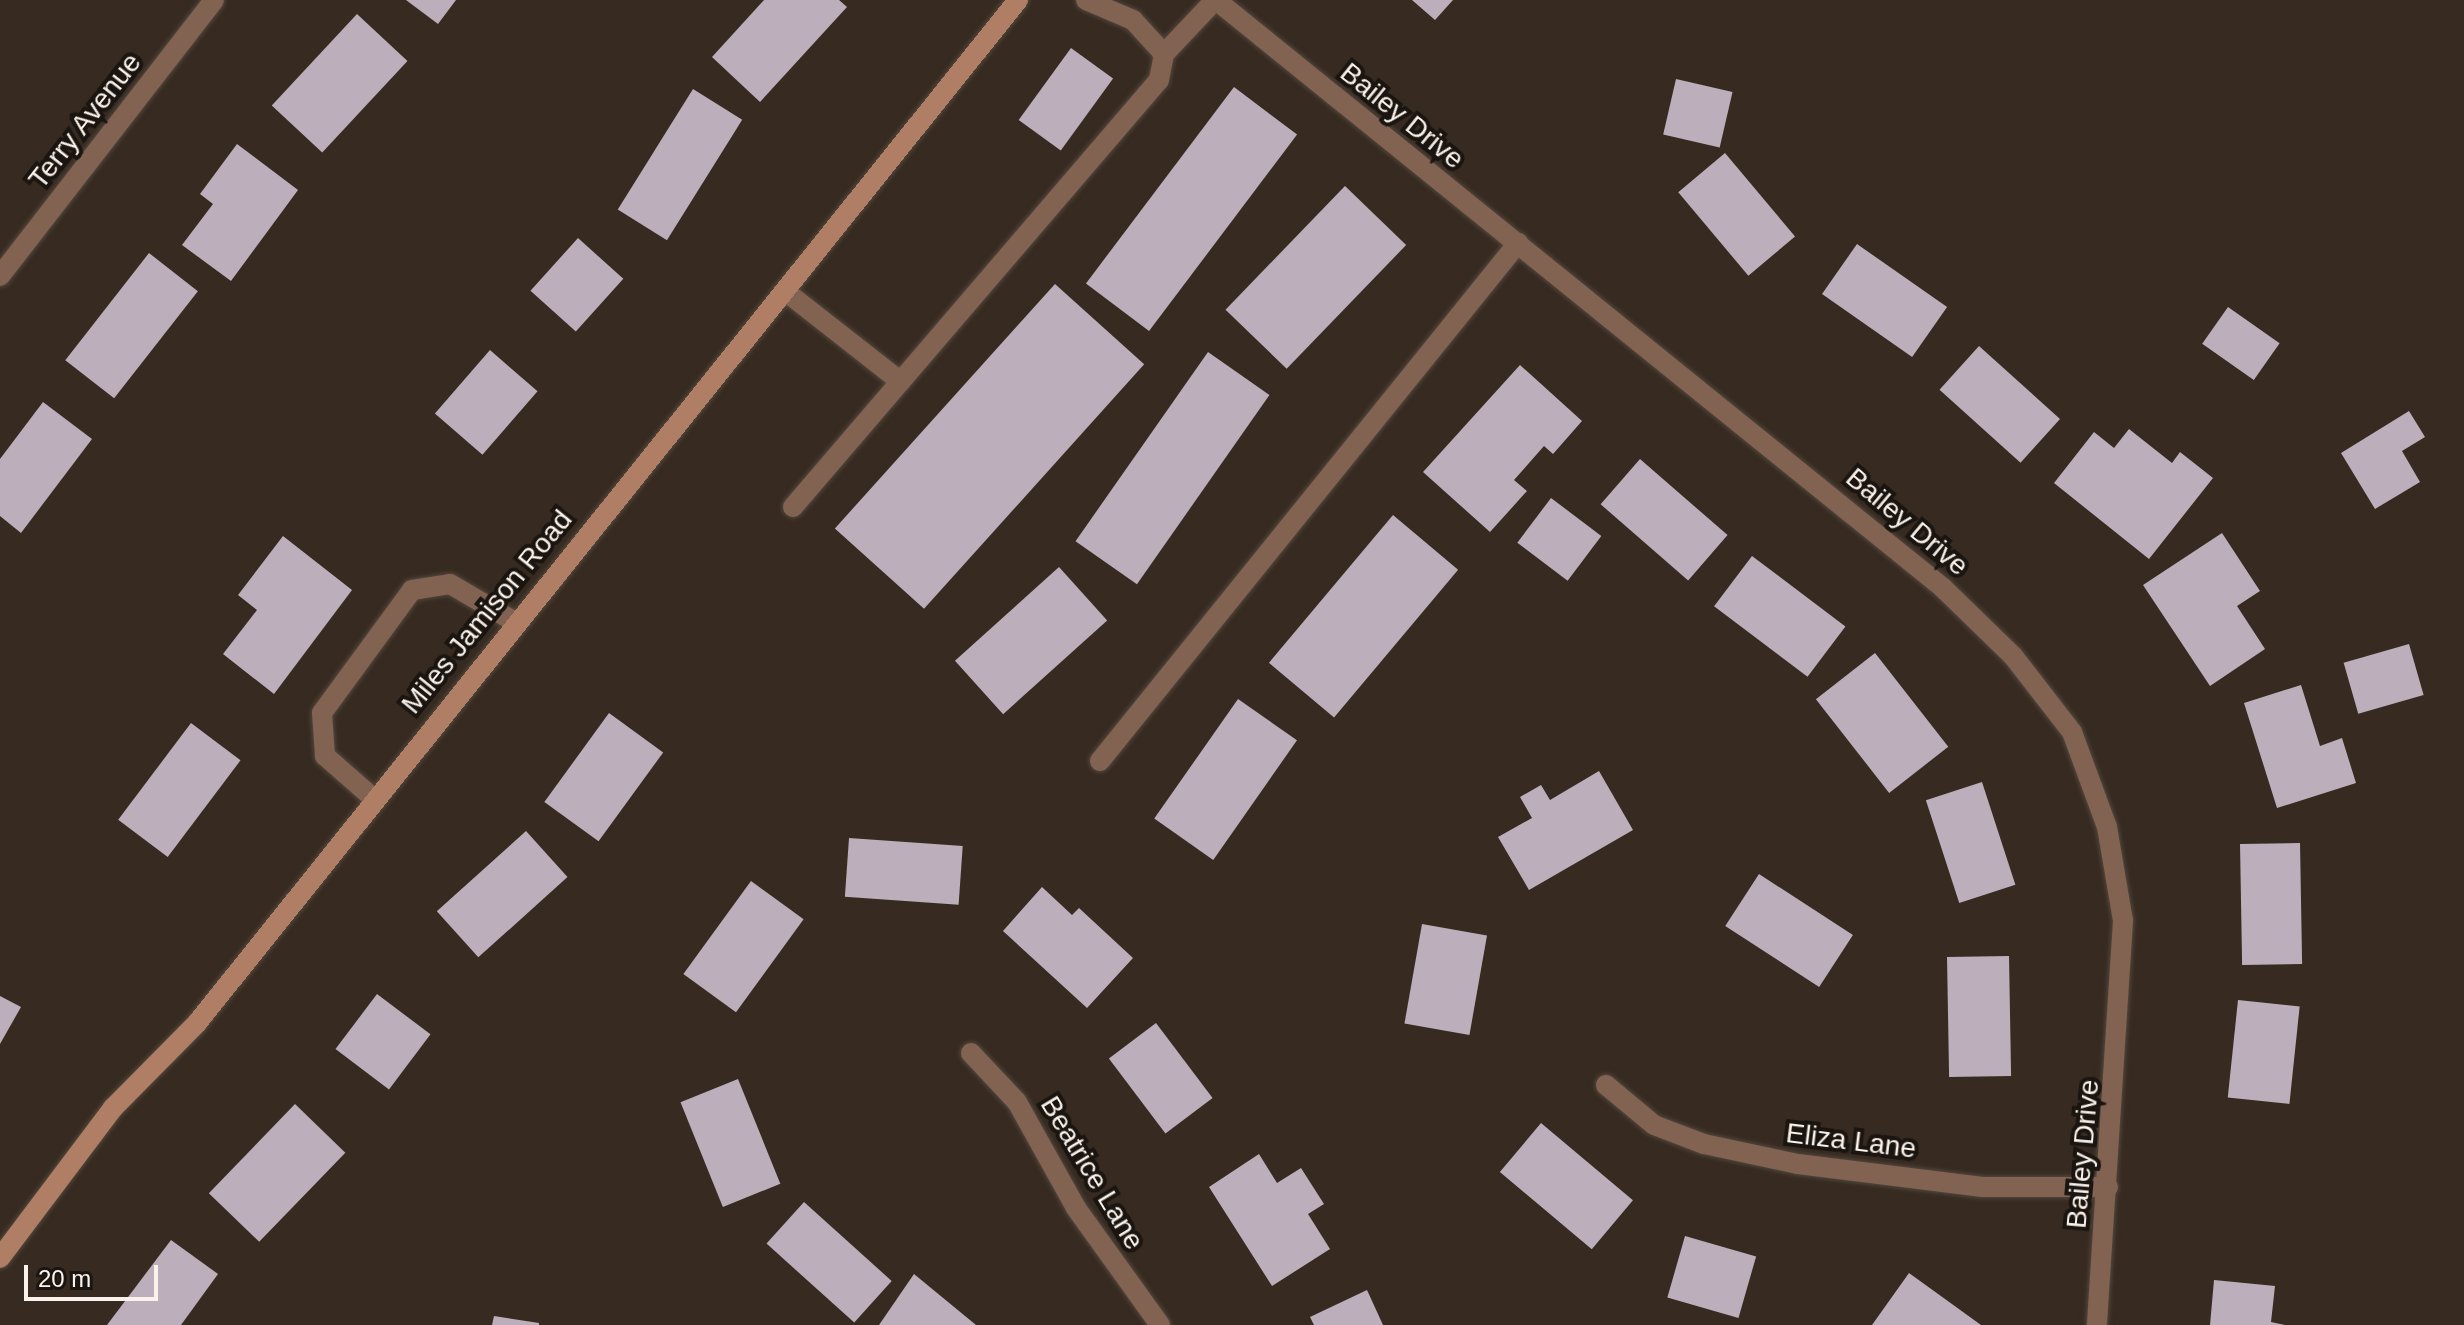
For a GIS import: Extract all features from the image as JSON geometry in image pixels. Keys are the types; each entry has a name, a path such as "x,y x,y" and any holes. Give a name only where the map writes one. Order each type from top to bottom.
{"main road":[{"name":"Miles Jamison Road","path":"0,1258 113,1108 197,1023 373,798 1018,0"}],"street":[{"name":"Terry Avenue","path":"0,276 214,0"},
{"path":"1086,0 1133,20 1164,54"},
{"path":"793,507 1149,92 1164,54 1215,0"},
{"name":"Bailey Drive","path":"1215,0 1942,587 2013,656 2072,732 2107,827 2123,921 2097,1325"},
{"path":"1100,761 1518,243"},
{"path":"785,291 901,382"},
{"path":"373,798 325,756 322,713 412,590 450,584 515,622"},
{"name":"Beatrice Lane","path":"971,1053 1017,1102 1076,1208 1160,1325"},
{"name":"Eliza Lane","path":"1606,1085 1654,1125 1704,1144 1798,1164 1983,1187 2108,1187"}],"building":[{"path":"406,0 456,0 438,24"},
{"path":"764,0 839,0 847,7 760,102 712,57"},
{"path":"1412,0 1453,0 1435,20"},
{"path":"357,14 407,61 322,152 272,105"},
{"path":"1071,48 1113,79 1061,151 1019,120"},
{"path":"1676,79 1733,92 1720,148 1663,135"},
{"path":"1234,87 1297,135 1149,331 1086,283"},
{"path":"693,89 742,120 667,240 618,209"},
{"path":"237,144 298,190 231,281 182,245 213,204 200,194"},
{"path":"1725,153 1795,236 1748,276 1678,192"},
{"path":"1345,186 1406,245 1287,369 1226,310"},
{"path":"578,238 623,279 576,332 530,291"},
{"path":"1857,244 1947,307 1912,357 1822,294"},
{"path":"149,253 198,291 114,398 65,360"},
{"path":"1055,284 1144,364 924,609 835,528"},
{"path":"2228,307 2280,343 2254,380 2202,344"},
{"path":"1979,346 2060,419 2021,463 1940,390"},
{"path":"490,350 538,391 482,455 435,413"},
{"path":"1208,352 1269,395 1137,584 1076,541"},
{"path":"1520,365 1582,421 1553,454 1544,446 1514,480 1527,491 1490,532 1423,472"},
{"path":"43,402 92,439 21,533 0,516 0,459"},
{"path":"2409,411 2425,437 2402,451 2420,482 2375,509 2341,453"},
{"path":"2129,429 2172,463 2180,452 2213,478 2149,559 2054,483 2094,432 2114,448"},
{"path":"1640,459 1728,535 1688,580 1601,504"},
{"path":"1551,498 1601,536 1568,581 1517,543"},
{"path":"1393,515 1458,570 1334,717 1269,663"},
{"path":"2222,533 2260,591 2237,606 2265,649 2210,686 2143,585"},
{"path":"283,536 352,590 274,694 223,654 257,610 238,595"},
{"path":"1752,556 1845,626 1808,677 1714,606"},
{"path":"1059,567 1107,621 1003,714 955,661"},
{"path":"2409,644 2424,695 2358,714 2344,663"},
{"path":"1875,653 1948,747 1889,793 1816,699"},
{"path":"2301,685 2320,746 2342,738 2356,783 2277,808 2244,703"},
{"path":"1238,699 1297,740 1213,860 1154,819"},
{"path":"609,713 663,752 599,841 544,802"},
{"path":"191,723 241,760 168,857 118,820"},
{"path":"1599,771 1633,830 1529,890 1498,837 1532,818 1520,797 1541,785 1550,800"},
{"path":"1982,782 2015,885 1959,903 1926,800"},
{"path":"526,831 567,877 478,957 437,911"},
{"path":"849,838 963,846 959,905 845,897"},
{"path":"2300,843 2302,964 2242,965 2240,844"},
{"path":"1759,874 1853,935 1819,987 1725,926"},
{"path":"751,881 804,919 736,1012 683,974"},
{"path":"1042,887 1072,915 1079,908 1133,958 1087,1008 1003,931"},
{"path":"1422,924 1487,935 1469,1035 1404,1023"},
{"path":"2009,956 2011,1076 1949,1077 1947,957"},
{"path":"377,994 431,1034 389,1089 335,1049"},
{"path":"0,996 21,1007 0,1044"},
{"path":"2238,1000 2300,1006 2289,1104 2228,1097"},
{"path":"1156,1023 1213,1098 1165,1134 1109,1059"},
{"path":"738,1079 780,1184 723,1207 681,1102"},
{"path":"295,1104 345,1153 259,1242 209,1193"},
{"path":"1541,1123 1633,1200 1592,1249 1500,1172"},
{"path":"1259,1154 1277,1183 1301,1168 1324,1204 1308,1214 1330,1249 1272,1286 1209,1187"},
{"path":"804,1202 892,1281 854,1323 767,1244"},
{"path":"1685,1236 1756,1256 1738,1318 1667,1298"},
{"path":"171,1240 218,1274 181,1325 107,1325"},
{"path":"1909,1273 1981,1325 1872,1325"},
{"path":"914,1274 976,1325 879,1325"},
{"path":"2214,1280 2275,1286 2271,1322 2285,1325 2210,1325"},
{"path":"1367,1290 1383,1325 1314,1325 1310,1317"},
{"path":"494,1316 539,1323 539,1325 492,1325"}]}
